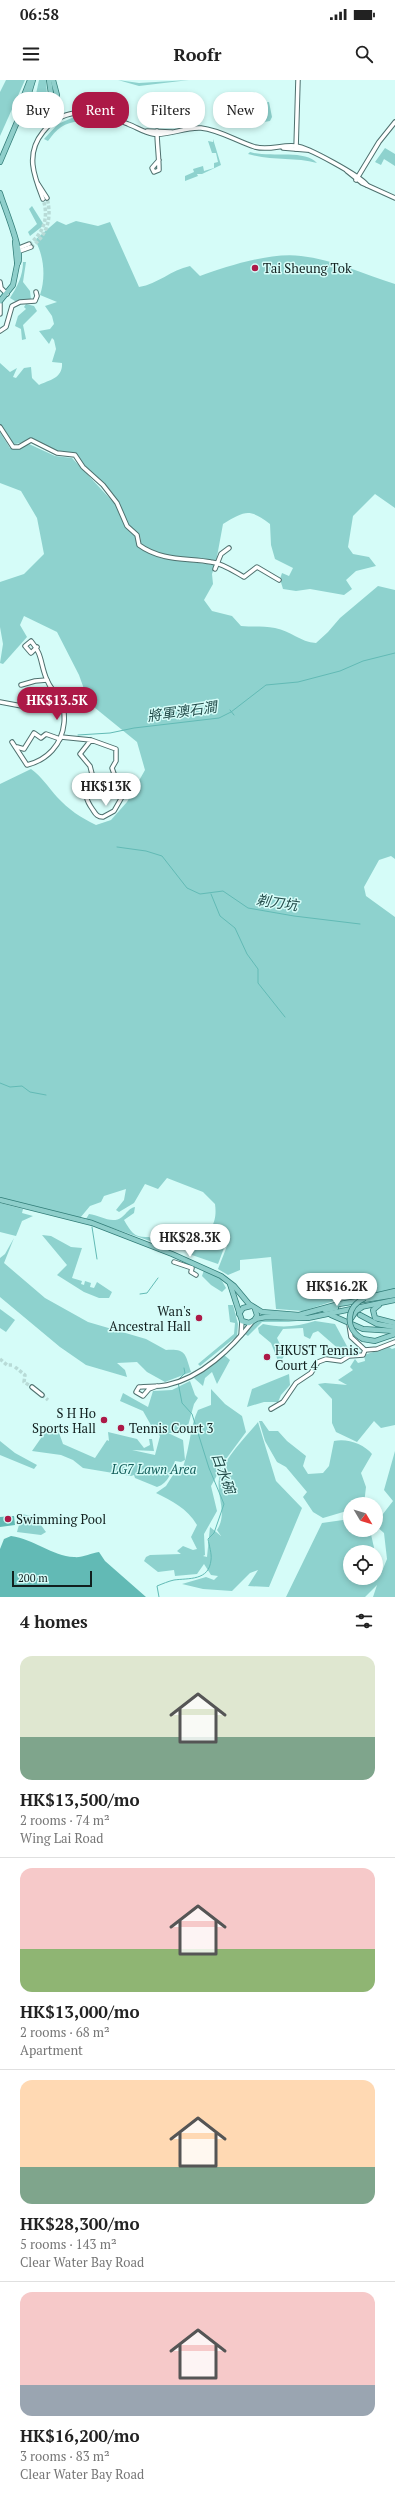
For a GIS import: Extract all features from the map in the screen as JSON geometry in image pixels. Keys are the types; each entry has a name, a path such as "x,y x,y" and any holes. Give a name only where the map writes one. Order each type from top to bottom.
{"main road":[{"path":"27,92 30,80"},
{"path":"30,91 33,80"},
{"path":"49,80 50,92"},
{"path":"53,80 56,92"},
{"path":"0,162 14,128"},
{"path":"0,193 18,250 18,263 14,281 7,294 0,301"},
{"path":"0,1200 88,1222 208,1269 230,1284 253,1308 254,1320"},
{"path":"230,1284 241,1318 249,1323 254,1320 336,1315 349,1324 367,1329 395,1332"},
{"path":"395,1291 360,1300 350,1314 351,1328 363,1339 375,1341 395,1332"},
{"path":"302,1314 338,1304 395,1295"},
{"path":"319,1316 395,1300"},
{"path":"384,1302 374,1307 373,1315 379,1321 395,1323"},
{"path":"349,1324 356,1311 367,1306"},
{"path":"241,1318 242,1308 253,1308 276,1314 302,1314 336,1308"},
{"path":"360,1315 377,1324 395,1327"}],"street":[{"path":"294,147 298,80"},
{"path":"45,199 32,167 33,149 45,129 62,116 74,112 86,112 158,133 191,128 207,129 254,146 283,148 294,147 307,150 347,171 367,185 395,198"},
{"path":"356,177 395,122"},
{"path":"158,133 158,146 159,160 159,168 157,172 153,172 152,168 159,160"},
{"path":"155,165 159,168"},
{"path":"18,250 30,245"},
{"path":"0,282 1,288 7,294"},
{"path":"0,331 7,325 12,306 20,302 35,301 37,296 36,292"},
{"path":"0,304 0,314"},
{"path":"0,427 13,447 20,447 30,440 57,453 75,455 83,467 104,485 116,502 127,526 137,535 140,546 160,557 216,564 244,578 257,567 279,580"},
{"path":"215,569 216,564 224,550 229,548"},
{"path":"17,746 18,752 27,765 47,756 60,738 64,724 62,706 64,702 59,699 47,680 41,655 37,647"},
{"path":"21,685 35,681 47,680"},
{"path":"56,704 59,699"},
{"path":"1,701 27,707 56,704 62,706"},
{"path":"12,742 24,749 34,733 42,738 46,734 60,738 91,740 115,748 117,750 112,768 122,797 114,811 105,817 97,815 86,800 86,790 92,774 90,766 80,754 91,740"},
{"path":"174,1262 192,1268 191,1272 196,1275"},
{"path":"241,1318 241,1336"},
{"path":"157,1386 141,1396 136,1394 137,1388 142,1386 157,1386 162,1386 192,1375 241,1336 254,1320"},
{"path":"349,1324 351,1337 365,1350 377,1350 395,1342"},
{"path":"271,1409 283,1402 295,1384 311,1373 314,1367 323,1359 341,1361 349,1356 362,1354 365,1350"},
{"path":"142,1386 145,1389 145,1394"},
{"path":"32,1387 42,1396"}],"green space":[{"path":"6,80 25,80 20,92 12,92 12,109 0,136 0,92"},
{"path":"39,80 46,80 47,92 36,92"},
{"path":"118,80 139,83 189,80 139,86"},
{"path":"268,102 272,117 270,121 268,121"},
{"path":"72,118 72,122 64,126 64,121"},
{"path":"54,128 60,128 48,141 44,139"},
{"path":"213,139 221,165 202,174 197,174 198,176 185,181 185,176 194,172 193,169 203,166 204,171 214,168 214,163 218,162 216,153 212,153 208,141 213,142"},
{"path":"385,148 395,154 395,166 384,159 381,165 375,162"},
{"path":"250,152 258,154 304,156 317,163 248,154"},
{"path":"32,206 44,225 30,236 28,232 37,224 29,209"},
{"path":"57,221 66,225 76,221 98,226 110,222 139,287 152,283 190,266 200,276 250,261 289,255 325,260 395,284 395,508 375,494 353,516 348,547 353,554 369,557 376,566 356,571 346,580 352,589 344,595 310,589 296,591 283,589 280,579 282,573 289,576 293,568 275,559 271,545 270,524 257,515 247,513 237,516 223,524 216,562 160,555 141,544 140,536 128,525 117,502 74,455 63,455 29,441 11,445 0,427 0,363 10,372 17,368 13,377 16,378 24,368 31,367 32,378 39,385 55,378 62,368 62,363 52,362 56,349 54,340 52,338 49,344 39,331 50,329 54,324 52,316 45,306 57,302 40,295 43,281 43,267 35,240"},
{"path":"23,262 26,262 23,282 30,291 31,300 15,301 10,298 19,281"},
{"path":"26,304 34,306 37,311 23,325 26,339 22,340 21,329 15,326 18,316 26,309 24,307"},
{"path":"0,432 10,448 29,444 55,456 72,458 115,504 126,526 137,537 139,546 160,558 215,565 212,574 213,584 204,600 212,611 232,616 241,626 281,629 305,641 316,643 340,618 378,586 395,590 395,859 391,856 379,860 364,887 366,896 395,917 395,1289 354,1297 354,1285 351,1282 336,1288 340,1299 303,1311 276,1309 271,1257 240,1260 240,1270 228,1275 218,1269 227,1246 197,1235 203,1234 211,1228 215,1219 215,1204 203,1192 167,1178 158,1189 145,1184 134,1203 119,1212 116,1210 124,1200 126,1189 104,1196 101,1202 90,1206 80,1218 0,1198 0,784 31,769 70,809 96,825 111,820 127,802 145,770 137,742 89,703 79,675 57,632 24,616 20,625 27,637 3,664 0,663 3,644 0,627 0,582 24,574 44,554 37,518 21,491 0,483"},
{"path":"0,1203 23,1209 22,1213 33,1216 22,1221 16,1236 0,1232"},
{"path":"135,1207 134,1213 124,1220 136,1235 149,1237 156,1243 86,1219 89,1214 114,1220 122,1217"},
{"path":"42,1235 51,1236 71,1247 82,1248 72,1278 82,1281 81,1284 84,1285 85,1281 91,1283 90,1287 94,1288 97,1282 112,1292 109,1298 99,1298 84,1292 57,1275 67,1265"},
{"path":"195,1237 224,1248 218,1264 189,1254"},
{"path":"14,1238 4,1263 45,1298 88,1322 146,1339 166,1350 178,1350 186,1356 191,1372 165,1382 147,1372 137,1362 117,1363 125,1370 127,1377 86,1365 60,1347 0,1297 0,1258 5,1254"},
{"path":"204,1270 221,1279 226,1288 222,1292 211,1285 202,1276"},
{"path":"228,1305 233,1305 238,1324 237,1336 200,1366 198,1364 234,1334 235,1323 230,1322"},
{"path":"0,1309 15,1320 6,1332 0,1328"},
{"path":"264,1318 297,1322 262,1322 248,1336 245,1334 254,1324"},
{"path":"315,1321 335,1324 348,1348 341,1351 318,1331 313,1333 310,1339 304,1336 303,1328 283,1329 277,1338 285,1355 279,1363 271,1343 259,1333 258,1328 263,1324 289,1326 302,1325"},
{"path":"389,1347 392,1349 395,1348 395,1425 381,1428 374,1421 357,1442 336,1432 332,1423 332,1399 318,1384 325,1383 347,1385 338,1380 353,1370 350,1367 355,1359 358,1363 365,1361 364,1355"},
{"path":"224,1355 230,1360 217,1384 212,1372 205,1378 203,1386 194,1378"},
{"path":"289,1374 290,1385 281,1395 278,1402 264,1402 247,1407 252,1389"},
{"name":"LG7 Lawn Area","path":"190,1381 195,1395 198,1398 194,1404 186,1433 168,1433 183,1440 185,1460 181,1462 175,1461 167,1480 157,1487 135,1478 134,1475 131,1476 83,1468 73,1460 61,1455 32,1451 48,1428 54,1432 58,1430 63,1444 95,1458 107,1440 109,1441 108,1432 137,1439 144,1448 150,1445 149,1439 152,1439 154,1451 132,1450 155,1455 160,1436 152,1427 143,1411 120,1401 123,1393 148,1407 153,1391 172,1390"},
{"path":"211,1389 225,1404 242,1416 246,1432 226,1459 211,1486 217,1511 204,1534 205,1555 203,1556 207,1557 210,1527 221,1536 217,1530 222,1516 219,1489 220,1475 236,1447 258,1422 276,1481 302,1508 269,1587 248,1586 258,1570 250,1573 232,1591 203,1589 182,1584 206,1577 214,1580 218,1576 211,1575 204,1564 197,1574 175,1576 174,1570 158,1572 144,1561 146,1557 150,1555 181,1554 177,1551 183,1546 193,1550 197,1549 191,1537 197,1525 193,1519 179,1506 156,1493 166,1486 178,1467 183,1467 195,1416 198,1410 211,1405"},
{"path":"259,1421 262,1421 269,1431 278,1431 287,1441 306,1456 303,1466 308,1474 323,1473 329,1466 334,1441 350,1441 365,1447 372,1454 361,1473 366,1487 365,1497 343,1497 343,1512 323,1518 313,1512 303,1497 307,1492 286,1467 277,1462 265,1441"},
{"path":"0,1441 15,1453 37,1465 34,1469 0,1455"},
{"path":"395,1451 395,1597 373,1597 377,1585 383,1585 383,1569 387,1559 383,1532 383,1514 393,1501 384,1490"},
{"path":"22,1514 35,1517 46,1532 41,1535 17,1532"},
{"path":"343,1520 343,1537 372,1537 373,1545 343,1545 343,1585 377,1585 365,1597 286,1597 322,1523"}],"shaded area":[{"name":"Swimming Pool","path":"14,1516 15,1525 0,1527 0,1517"},
{"path":"11,1536 27,1540 50,1551 66,1556 80,1557 99,1552 105,1561 146,1597 0,1597 0,1549 4,1539"}],"waterway":[{"name":"將軍澳石澗","path":"78,735 110,733 134,728 219,718 231,712 266,685 298,682 340,671 363,661 395,653"},
{"name":"將軍澳石澗","path":"230,710 234,715"},
{"name":"剃刀坑","path":"117,847 146,851 162,856 187,888 200,894 223,891 248,908 294,916 360,924"},
{"path":"211,894 220,916 235,928 247,954 258,969 258,983 285,1017"},
{"path":"0,1083 10,1087 22,1086 30,1092 46,1095"},
{"path":"92,1227 97,1259"},
{"path":"140,1294 147,1293 158,1278"},
{"name":"白水碗","path":"179,1379 185,1373 184,1368"},
{"name":"白水碗","path":"159,1597 157,1586 174,1580 197,1577 206,1572 211,1558 208,1539 214,1533 224,1504 209,1468 192,1414 182,1403 178,1382"}],"tunnel":[{"path":"31,247 37,242 45,231 49,219 47,198"},
{"path":"29,244 42,230 44,224 45,206 43,199"},
{"path":"336,1308 360,1315"},
{"path":"0,1359 7,1365 12,1365"},
{"path":"15,1367 25,1375 24,1382 32,1387"},
{"path":"42,1395 48,1400"}],"place":[{"name":"Tai Sheung Tok","path":"255,268"},
{"name":"Wan's Ancestral Hall","path":"199,1318"},
{"name":"HKUST Tennis Court 4","path":"267,1357"},
{"name":"S H Ho Sports Hall","path":"104,1420"},
{"name":"Tennis Court 3","path":"121,1428"},
{"name":"Swimming Pool","path":"8,1519"}]}
